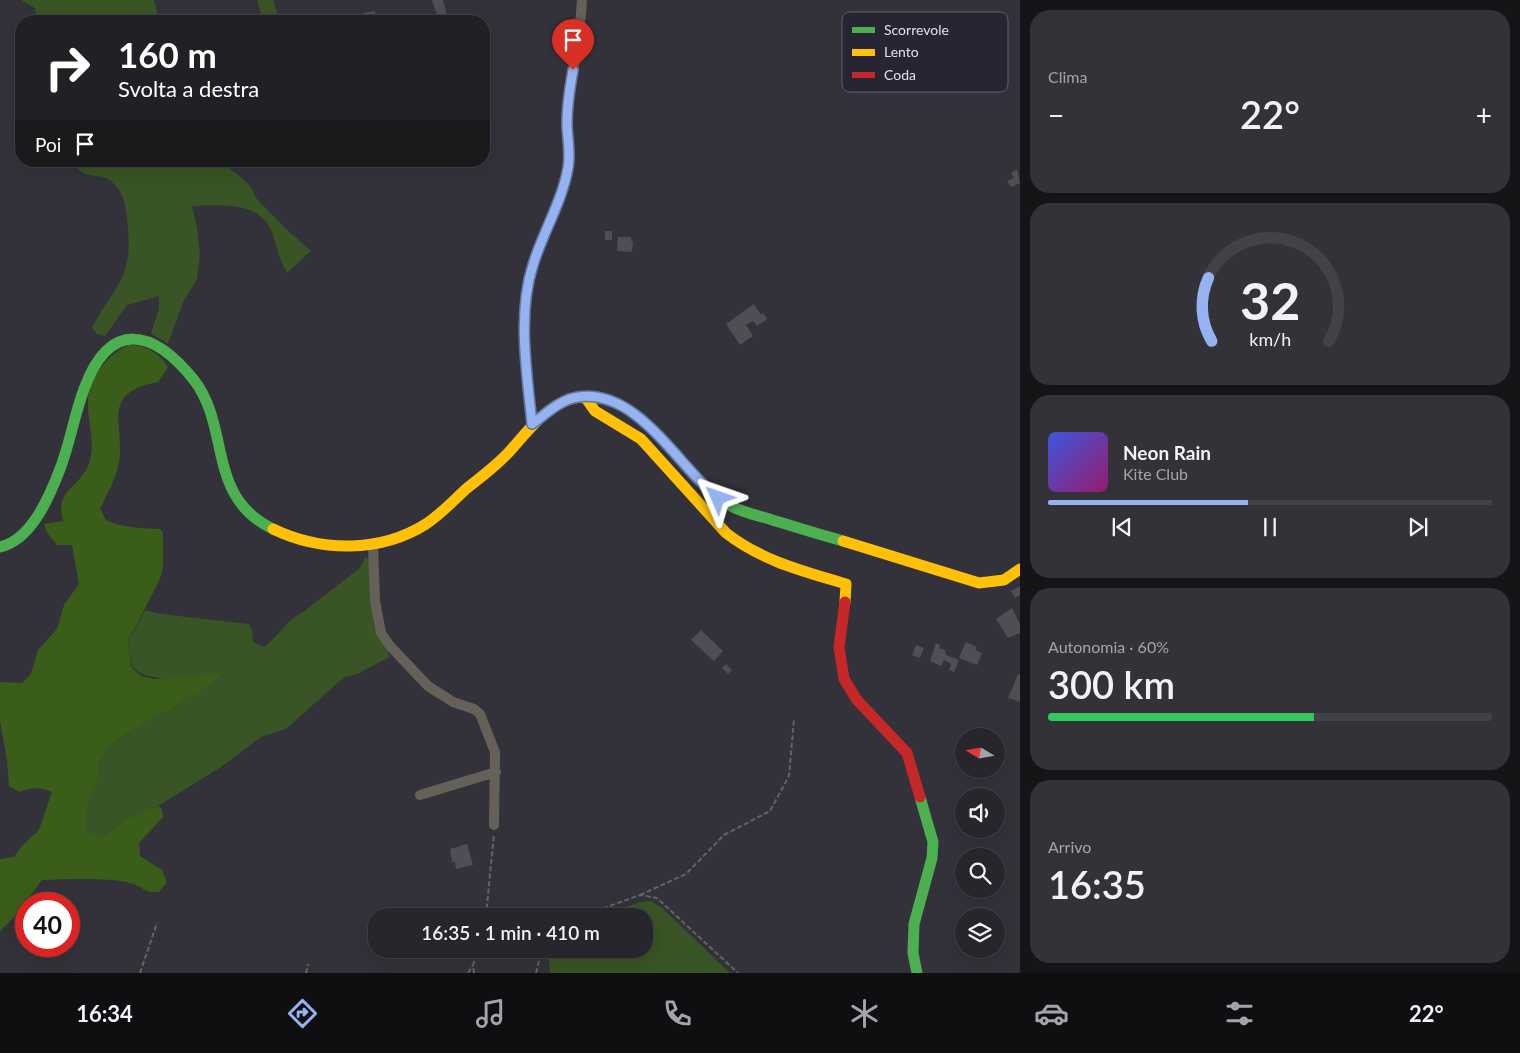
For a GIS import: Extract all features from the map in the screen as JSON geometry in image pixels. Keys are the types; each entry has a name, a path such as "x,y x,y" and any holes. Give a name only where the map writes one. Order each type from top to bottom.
{"street":[{"path":"532,424 526,367 525,304 532,265 550,222 568,168 570,149 567,123 582,0"},
{"path":"0,548 16,542 26,534 35,521 62,464 81,397 93,368 105,351 128,338 141,339 153,344 195,379 204,394 231,484 239,502 253,516 275,530 298,540 333,546 373,544 408,533 427,523 504,458 532,424 560,404 578,397 584,397 616,402 634,411 706,489 734,508 979,583 1004,580 1020,569"},
{"path":"584,397 589,407 597,414 641,439 713,520 758,555 846,584 847,590 839,647 844,679 857,700 907,753 933,842 932,858 914,924 913,954 917,973"},
{"path":"373,544 375,601 382,633 390,646 428,686 453,702 474,709 480,714 495,752 494,825"},
{"path":"420,795 496,772"}],"path":[{"path":"605,908 640,896 686,874 724,834 770,811 788,776 794,719"},
{"path":"487,908 494,825"},
{"path":"640,896 657,898 738,973"},
{"path":"140,973 156,923"},
{"path":"468,973 475,958"},
{"path":"536,973 540,958"},
{"path":"306,973 308,964"},
{"path":"473,965 474,973"}],"green space":[{"path":"21,0 154,0 158,15 36,15 35,8"},
{"path":"257,0 273,0 278,15 261,15"},
{"path":"228,167 251,187 256,198 311,251 287,273 272,232 259,215 238,207 192,206 200,254 197,279 183,302 168,344 151,333 159,309 159,296 127,305 105,336 97,334 92,327 117,287 126,266 129,237 127,213 122,194 113,183 103,177 82,172 77,168"},
{"path":"128,345 146,348 161,358 168,367 158,382 140,387 128,394 121,402 118,423 120,448 118,469 100,509 106,520 113,523 132,527 160,529 163,533 163,567 160,579 128,641 131,667 141,676 154,679 225,673 205,689 182,700 173,709 161,713 118,739 108,748 100,763 96,788 90,799 85,825 91,836 104,836 125,820 158,806 162,809 163,817 139,843 140,856 162,870 167,882 159,892 148,891 134,884 114,880 42,880 33,892 15,892 15,916 0,931 0,859 14,857 21,847 39,830 52,792 36,788 20,792 9,786 7,760 0,721 0,682 22,683 31,674 38,650 57,629 64,605 79,584 72,545 57,545 48,534 44,524 63,521 61,510 64,496 88,466 92,450 88,409 91,384 100,368"},
{"path":"365,557 369,560 374,627 390,657 357,674 343,678 286,729 261,737 221,767 158,806 125,820 104,836 91,836 85,825 90,799 96,788 100,763 108,748 118,739 161,713 173,709 182,700 205,689 224,674 164,678 142,674 132,667 128,642 145,610 161,614 249,624 252,630 253,642 264,647 292,619 360,568"},
{"path":"651,901 662,908 730,973 550,973 549,958 653,958 653,908 624,908 640,902"}],"building":[{"path":"432,0 443,0 447,15 437,15"},
{"path":"375,11 375,15 363,15 363,13"},
{"path":"1017,169 1020,183 1011,187 1007,181 1014,178 1011,173"},
{"path":"605,231 612,231 612,240 605,240"},
{"path":"618,237 631,237 631,241 633,241 632,252 617,251"},
{"path":"754,304 761,315 763,313 767,319 757,326 753,321 746,325 753,336 740,345 726,324"},
{"path":"1020,586 1020,595 1015,598 1011,591"},
{"path":"1012,608 1020,624 1020,633 1008,638 996,619"},
{"path":"701,630 723,651 714,661 691,640"},
{"path":"966,642 977,647 975,650 982,653 977,665 959,658"},
{"path":"936,643 940,645 939,648 945,650 946,655 959,660 954,672 949,670 951,664 944,660 941,666 930,661"},
{"path":"916,645 924,648 920,658 912,655"},
{"path":"726,664 732,670 728,674 722,668"},
{"path":"1018,674 1020,675 1020,702 1008,698"},
{"path":"467,844 473,865 456,869 455,862 452,862 450,849"}],"traffic: fast":[{"path":"0,547 11,543 21,536 30,527 44,505 60,469 84,389 95,366 106,351 119,342 133,339 148,342 163,350 179,363 194,380 205,399 213,419 228,480 238,499 252,515 273,529"},
{"path":"583,397 607,400 628,409 663,441 696,478 733,507 843,541"},
{"path":"917,973 913,953 914,924 932,858 933,842 920,797"}],"traffic: slow":[{"path":"273,529 291,537 311,542 350,546 389,540 408,533 426,524 442,512 466,489 494,467 533,425 551,409 571,399 583,397"},
{"path":"585,397 595,411 641,439 726,533 768,558 799,570 846,584 845,602"},
{"path":"843,541 979,583 1004,580 1020,569"}],"traffic: jam":[{"path":"845,602 839,647 844,679 857,700 907,753 920,797"}],"route":[{"path":"573,70 567,123 570,149 568,168 550,222 532,265 525,304 526,367 532,424 560,404 578,397 597,397 616,402 634,411 706,489 718,498"}]}
